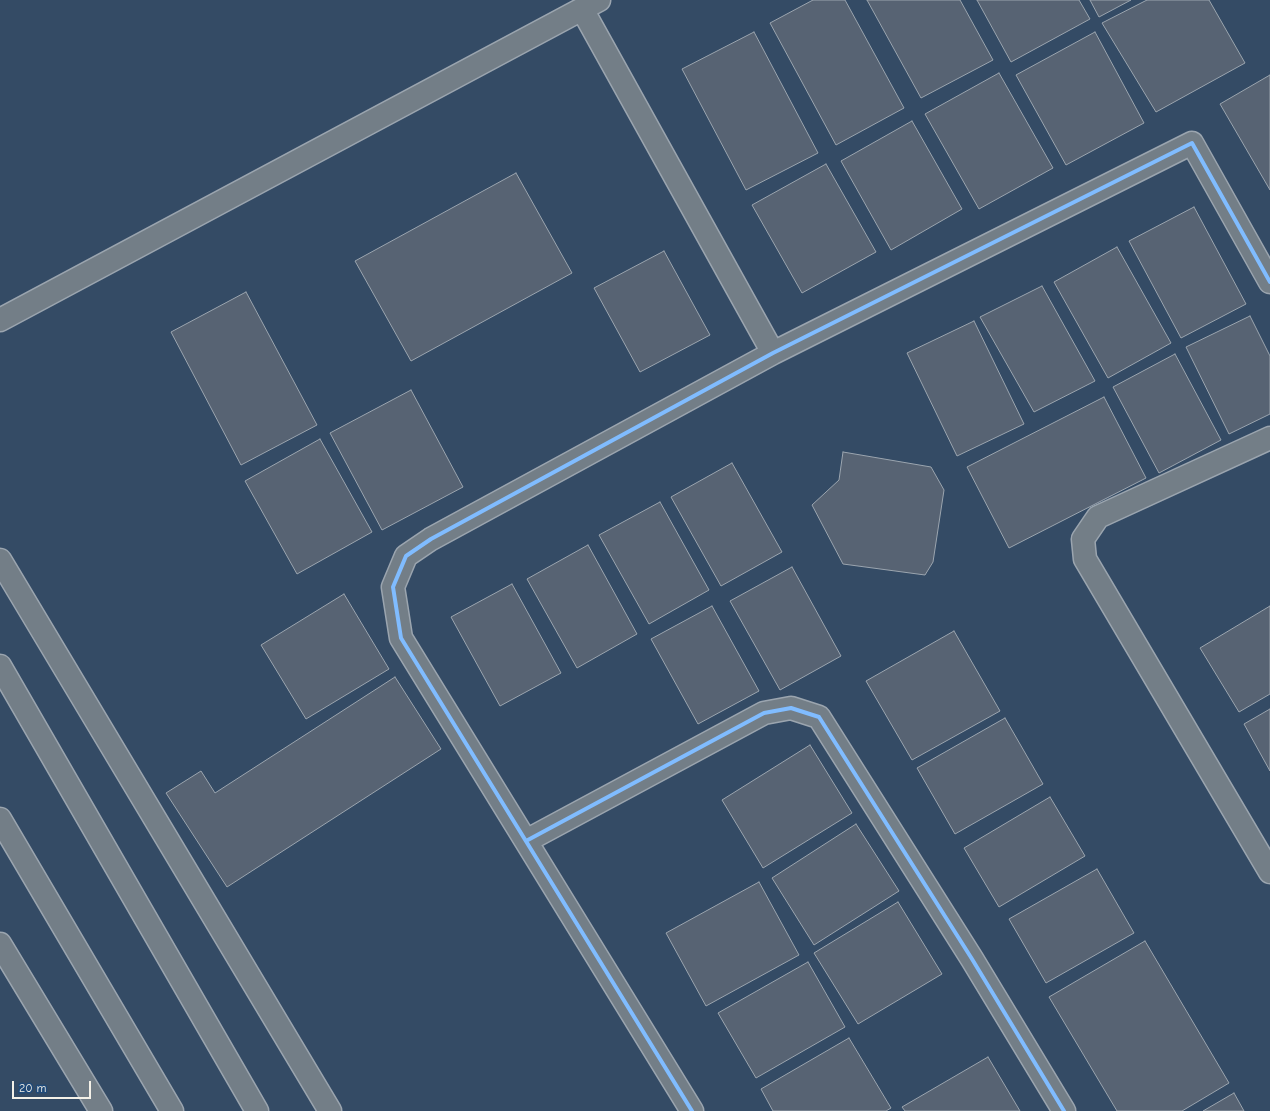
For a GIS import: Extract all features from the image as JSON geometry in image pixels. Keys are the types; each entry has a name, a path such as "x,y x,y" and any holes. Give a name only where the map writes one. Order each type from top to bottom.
{"street":[{"path":"0,320 590,5 773,353"},
{"path":"692,1111 401,638 393,587 406,556 431,539 773,353 1192,143 1270,282"},
{"path":"1270,438 1098,517 1083,539 1085,559 1270,872"},
{"path":"0,560 330,1111"},
{"path":"0,666 257,1111"},
{"path":"526,841 764,714 791,708 818,717 972,959 1064,1111"},
{"path":"0,819 172,1111"},
{"path":"0,944 101,1111"}],"building":[{"path":"813,0 845,0 904,108 836,145 770,23"},
{"path":"867,0 960,0 993,60 921,98"},
{"path":"977,0 1079,0 1090,19 1011,62"},
{"path":"1090,0 1131,0 1099,17"},
{"path":"1147,0 1209,0 1245,63 1156,112 1102,23"},
{"path":"754,32 818,153 746,190 682,69"},
{"path":"1095,32 1144,123 1066,165 1016,75"},
{"path":"999,73 1053,168 979,209 925,114"},
{"path":"1270,75 1270,190 1220,104"},
{"path":"912,121 962,209 891,250 841,161"},
{"path":"826,164 876,252 802,293 752,205"},
{"path":"516,173 572,273 411,361 355,261"},
{"path":"1194,207 1246,304 1181,338 1129,241"},
{"path":"1117,247 1171,343 1108,378 1054,282"},
{"path":"664,251 710,335 640,372 594,288"},
{"path":"1042,286 1095,381 1034,412 980,317"},
{"path":"246,292 317,425 241,465 171,332"},
{"path":"1250,316 1270,356 1270,414 1229,434 1186,347"},
{"path":"974,321 1024,424 957,456 907,353"},
{"path":"1175,354 1221,440 1159,473 1113,387"},
{"path":"411,390 463,487 382,530 330,433"},
{"path":"1104,397 1146,478 1009,548 967,467"},
{"path":"320,439 372,532 297,574 245,481"},
{"path":"843,452 931,467 944,490 933,562 925,575 843,564 812,505 839,480"},
{"path":"732,463 782,552 721,586 671,497"},
{"path":"660,502 709,590 649,624 599,535"},
{"path":"588,545 637,634 577,668 527,579"},
{"path":"792,567 841,656 780,690 730,601"},
{"path":"512,584 561,673 500,706 451,617"},
{"path":"344,594 389,669 306,719 261,645"},
{"path":"712,606 759,691 698,724 651,639"},
{"path":"1270,606 1270,694 1239,712 1200,648"},
{"path":"954,631 1000,711 912,760 866,681"},
{"path":"395,677 441,749 227,887 166,793 201,771 215,793"},
{"path":"1270,709 1270,771 1244,724"},
{"path":"1005,718 1043,784 955,834 917,768"},
{"path":"810,745 852,813 763,868 722,800"},
{"path":"1050,797 1085,856 999,907 964,848"},
{"path":"856,824 899,891 814,945 772,878"},
{"path":"1097,869 1134,933 1046,983 1009,919"},
{"path":"759,882 799,955 706,1006 666,933"},
{"path":"898,902 942,974 858,1024 814,953"},
{"path":"1145,941 1229,1083 1182,1111 1117,1111 1049,997"},
{"path":"808,962 845,1027 756,1078 718,1013"},
{"path":"849,1038 891,1108 886,1111 773,1111 761,1089"},
{"path":"988,1057 1020,1111 905,1111 902,1107"},
{"path":"1234,1093 1244,1111 1203,1111"}],"cycle path":[{"path":"692,1111 401,638 393,587 406,556 431,539 773,353 1192,143 1270,282"},
{"path":"526,841 764,713 791,708 819,717 972,959 1064,1111"}]}
